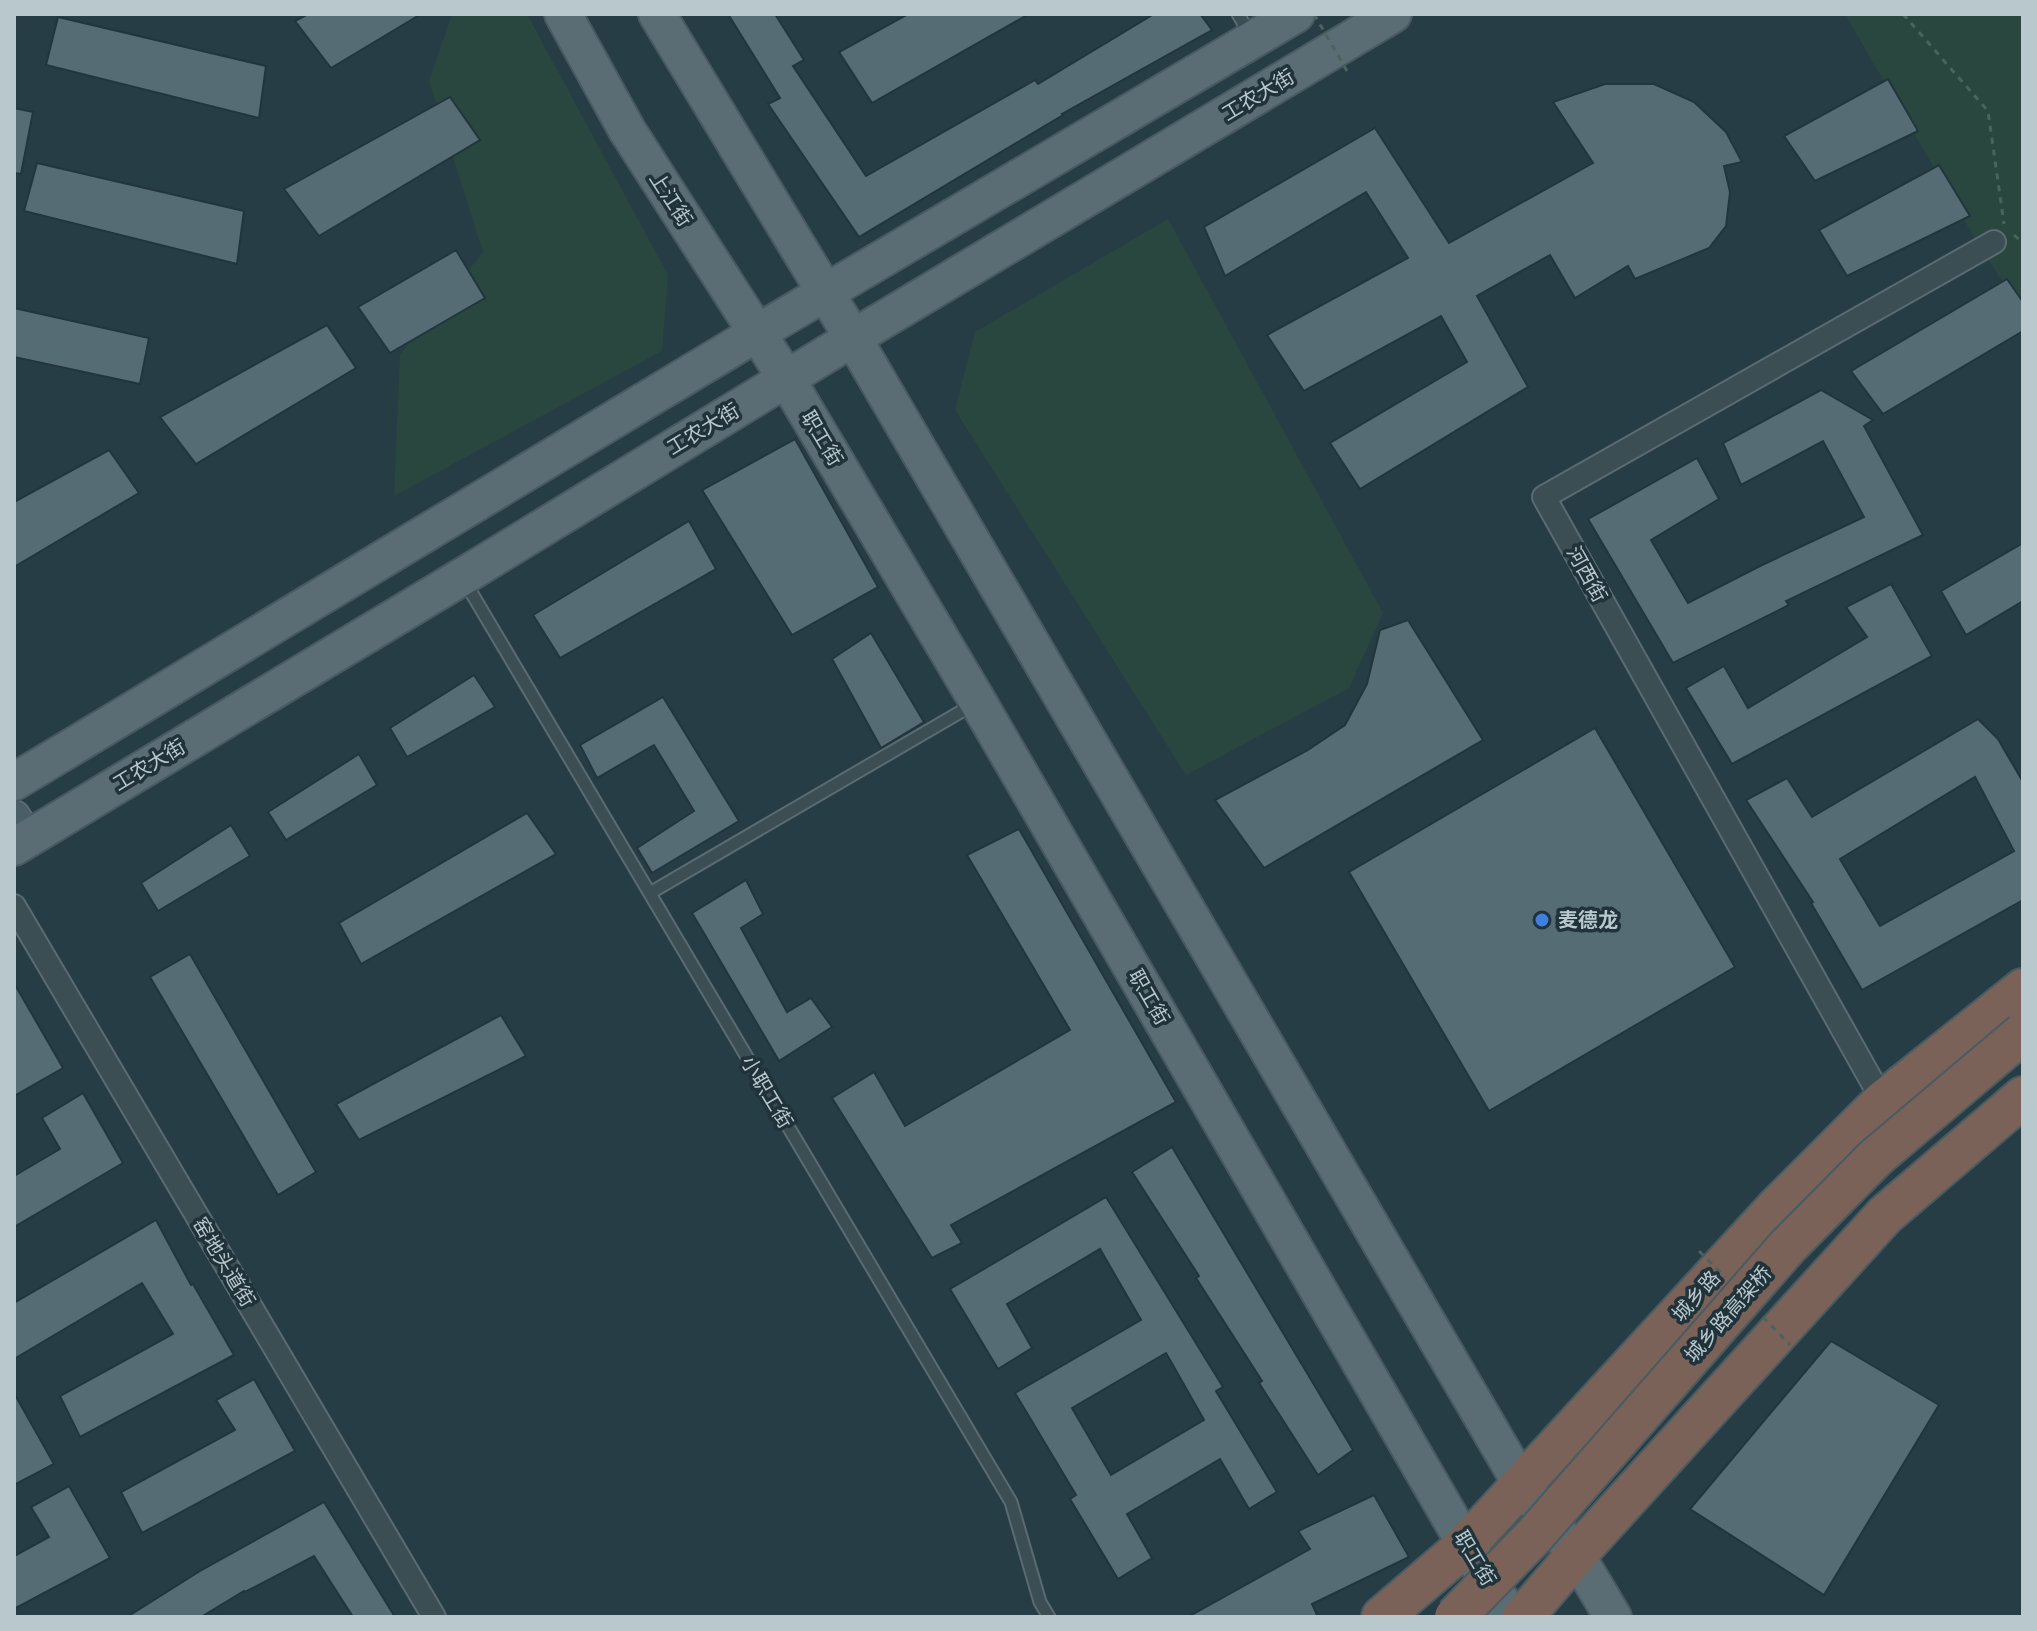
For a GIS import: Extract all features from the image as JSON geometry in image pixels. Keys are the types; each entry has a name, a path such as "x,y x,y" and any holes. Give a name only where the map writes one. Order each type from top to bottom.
{"highway":[{"name":"城乡路","path":"1382,1617 1466,1545 1778,1206 1883,1101 2023,989"},
{"name":"城乡路高架桥","path":"1455,1617 1534,1536 1787,1247 1875,1158 2023,1033"},
{"name":"城乡路高架桥","path":"1482,1617 1862,1202 1893,1171 2023,1063"},
{"path":"1523,1617 1885,1215 2023,1097"}],"main road":[{"name":"上江街","path":"563,14 627,130 786,378"},
{"path":"657,14 853,338 1522,1485 1576,1555 1613,1617"},
{"path":"14,782 825,292 1245,27 1296,14"},
{"name":"工农大街","path":"18,834 462,577 786,378 1393,14"},
{"name":"职工街","path":"786,378 978,702 1466,1545 1511,1617"}],"street":[{"name":"河西街","path":"1883,1101 1544,497 2004,233"},
{"name":"窑地头道街","path":"14,906 434,1617"}],"lane":[{"name":"小职工街","path":"462,577 1011,1502 1040,1602 1049,1617"},
{"path":"650,893 978,702"}],"path":[{"path":"1314,14 1347,71"},
{"path":"1903,14 1988,111 2004,233 2023,243"}],"green space":[{"path":"452,14 527,14 668,275 662,351 394,496 400,355 483,252 429,81"},
{"path":"1845,14 2023,14 2023,313 1974,237"},
{"path":"1168,219 1383,613 1349,688 1186,775 955,410 975,332"}],"building":[{"path":"308,14 421,14 331,68 295,21"},
{"path":"728,14 775,14 804,60 793,66 866,176 1035,80 1038,84 1154,14 1200,14 1212,30 1062,114 859,237 768,104 780,98"},
{"path":"908,14 1029,14 872,103 839,52"},
{"path":"58,17 266,66 259,118 46,65"},
{"path":"1888,79 1918,131 1815,181 1784,136"},
{"path":"1605,84 1654,84 1694,102 1726,132 1742,162 1724,166 1730,192 1726,226 1709,248 1635,279 1628,266 1575,298 1550,255 1477,296 1528,387 1360,489 1330,443 1467,362 1441,316 1304,391 1267,335 1408,258 1366,192 1225,276 1204,227 1375,128 1449,243 1593,163 1553,102"},
{"path":"450,97 480,140 319,236 284,189"},
{"path":"14,108 33,112 21,174 14,173"},
{"path":"37,163 244,211 237,264 24,211"},
{"path":"1939,165 1970,216 1847,276 1819,230"},
{"path":"456,250 485,298 390,353 358,307"},
{"path":"2007,279 2023,302 2023,331 1883,414 1851,371"},
{"path":"14,308 149,338 140,384 14,357"},
{"path":"327,325 356,368 196,464 160,417"},
{"path":"1821,390 1873,420 1864,426 1923,535 1786,601 1789,605 1673,663 1588,519 1697,458 1719,499 1651,540 1688,603 1864,517 1823,441 1741,485 1723,443"},
{"path":"795,439 878,587 792,635 702,490"},
{"path":"109,450 139,493 14,567 14,502"},
{"path":"689,521 716,569 560,658 533,615"},
{"path":"2023,543 2023,601 1966,635 1941,591"},
{"path":"1891,584 1932,656 1732,764 1686,688 1724,666 1748,708 1867,637 1846,607"},
{"path":"1408,620 1483,740 1264,868 1215,800 1308,750 1345,725 1367,684 1380,630"},
{"path":"871,633 924,722 881,748 832,659"},
{"path":"474,675 495,707 407,757 390,728"},
{"path":"663,697 739,821 652,873 637,848 694,811 654,745 597,778 580,745"},
{"path":"1978,719 1998,739 2023,782 2023,900 1862,990 1813,902 1746,800 1787,778 1812,817","holes":["1975,777 2014,851 1880,926 1840,859"]},
{"name":"麦德龙","path":"1595,728 1735,967 1489,1111 1349,872"},
{"path":"359,754 377,785 286,840 268,812"},
{"path":"527,813 556,854 361,964 339,923"},
{"path":"231,825 250,856 158,911 141,883"},
{"path":"1019,829 1176,1102 951,1225 962,1243 932,1258 832,1098 874,1072 905,1126 1070,1030 967,855"},
{"path":"746,880 763,914 741,928 787,1012 811,998 832,1027 779,1061 692,913"},
{"path":"190,954 316,1172 278,1195 150,977"},
{"path":"14,983 63,1068 14,1096"},
{"path":"501,1015 526,1056 359,1140 336,1104"},
{"path":"83,1093 123,1163 14,1227 14,1176 60,1149 42,1118"},
{"path":"1172,1147 1353,1450 1318,1475 1196,1278 1199,1276 1132,1172"},
{"path":"1106,1197 1223,1387 1216,1391 1277,1492 1249,1509 1220,1459 1127,1514 1152,1558 1118,1579 1070,1499 1076,1495 1015,1393 1141,1320 1100,1249 1007,1304 1032,1348 998,1369 950,1289","holes":["1166,1353 1204,1420 1111,1475 1072,1408"]},
{"path":"156,1220 234,1355 80,1437 60,1396 173,1334 142,1283 14,1359 14,1303"},
{"path":"1831,1341 1939,1405 1824,1595 1690,1509"},
{"path":"254,1379 295,1451 142,1533 121,1492 235,1430 216,1400"},
{"path":"14,1393 54,1464 14,1485"},
{"path":"69,1486 110,1558 14,1609 14,1556 49,1537 31,1507"},
{"path":"1374,1495 1409,1557 1312,1604 1318,1617 1188,1617 1310,1549 1298,1531"},
{"path":"324,1502 395,1617 353,1617 314,1556 244,1591 201,1617 127,1617 200,1571"}],"place":[{"name":"麦德龙","path":"1542,920"}]}
